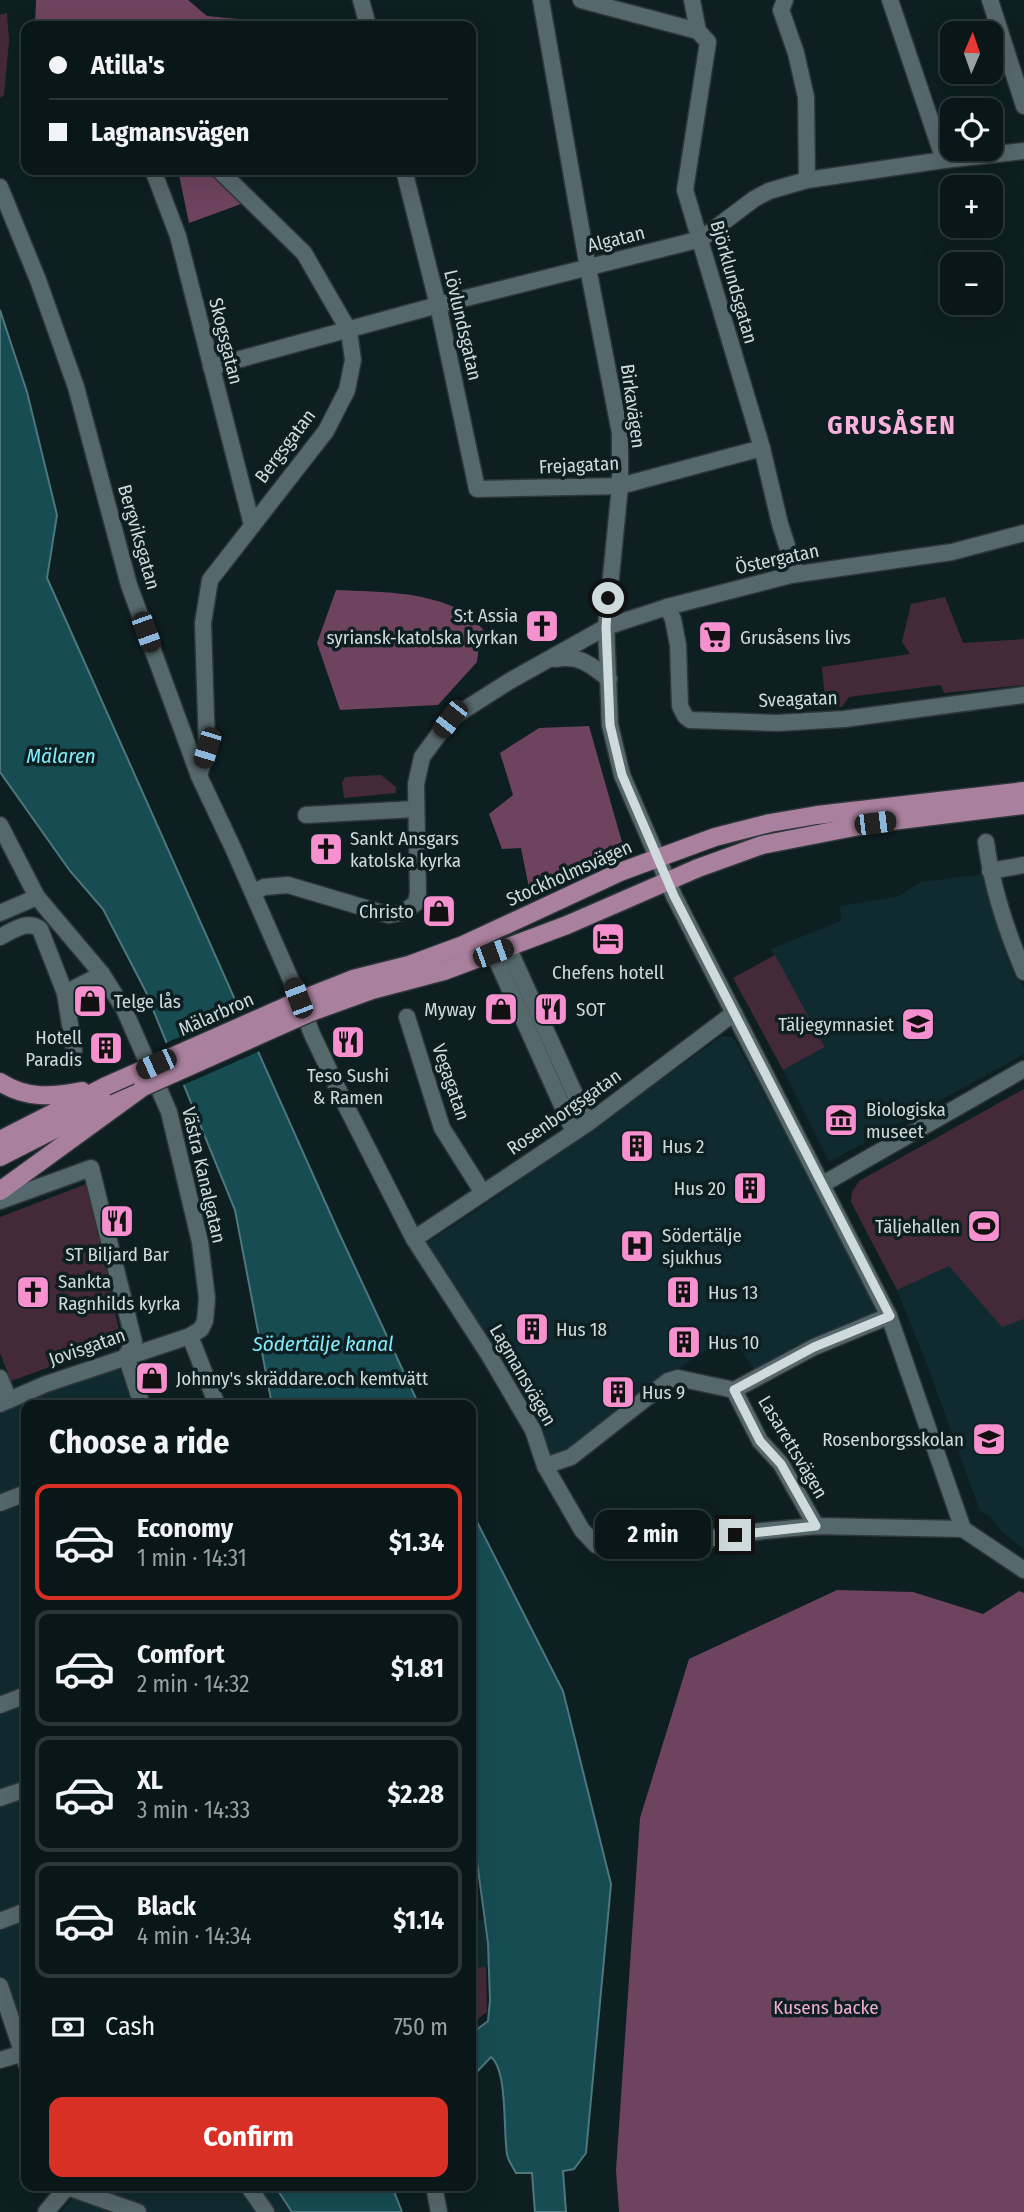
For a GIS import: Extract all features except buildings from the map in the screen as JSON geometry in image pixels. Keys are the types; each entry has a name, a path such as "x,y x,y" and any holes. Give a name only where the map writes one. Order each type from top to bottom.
{"main road":[{"name":"Stockholmsvägen","path":"308,1005 353,979 409,965 463,945 657,857 715,837 817,815 1024,791"},
{"path":"308,1005 443,971 566,925 732,855 792,838 875,823 1024,805"},
{"name":"Mälarbron","path":"111,1098 143,1087 308,1005"},
{"name":"Mälarbron","path":"111,1098 308,1005"},
{"path":"0,1082 20,1093 40,1097 111,1098"},
{"path":"0,1140 111,1098"},
{"path":"0,1157 111,1098"},
{"path":"0,1191 111,1098"}],"street":[{"path":"361,0 367,21"},
{"name":"Birkavägen","path":"541,0 620,433 620,486 606,627 610,725 622,775 667,881 890,1316 963,1529"},
{"path":"581,0 698,31"},
{"name":"Björklundsgatan","path":"692,0 698,31 708,42 685,190 762,448 780,524 796,574"},
{"path":"890,0 940,148"},
{"path":"990,0 1024,106"},
{"path":"784,1 781,10 796,53 806,97 807,180"},
{"name":"Algatan","path":"1003,153 1024,151"},
{"name":"Algatan","path":"211,367 438,305 701,239 754,199 769,191 807,180 940,161"},
{"name":"Skogsgatan","path":"155,175 178,236 252,524"},
{"name":"Bergsgatan","path":"199,776 207,748 203,623 211,580 326,431 346,390 353,360 349,331 304,253 224,175"},
{"name":"Lövlundsgatan","path":"405,175 438,305 477,489"},
{"name":"Bergviksgatan","path":"0,187 38,280 76,387 130,586 199,776 253,893"},
{"name":"Frejagatan","path":"477,489 620,486 762,448"},
{"name":"Östergatan","path":"253,893 264,887 288,885 389,915 404,912 416,903 416,782 422,757 450,719 508,682 606,627 667,607 796,574 952,552 1024,533"},
{"name":"Sveagatan","path":"667,607 673,620 678,645 680,706 690,720 777,723 844,719 1024,695"},
{"name":"Östergatan","path":"550,660 568,657 584,660 609,679"},
{"path":"306,815 415,809"},
{"name":"Västra Kanalgatan","path":"0,825 37,897 102,975 124,1009 154,1075 176,1135 200,1242 207,1298 205,1321 201,1329 190,1336"},
{"path":"986,842 990,871 1005,928 1024,972"},
{"path":"990,871 1024,865"},
{"name":"Lagmansvägen","path":"253,893 312,1034 414,1239 489,1355 533,1430 545,1466 582,1530 596,1545 628,1550 816,1526 963,1529"},
{"path":"0,913 37,897"},
{"path":"0,937 28,925 36,925 40,929 65,993 74,1050"},
{"path":"500,950 581,1128"},
{"path":"65,993 102,975"},
{"name":"Rosenborgsgatan","path":"414,1239 581,1128 734,1013"},
{"name":"Vegagatan","path":"407,1017 442,1128 483,1193"},
{"path":"823,1184 1024,1069"},
{"path":"1003,1081 1024,1079"},
{"path":"0,1201 91,1168 134,1342 126,1356 140,1400"},
{"path":"545,1466 571,1457 668,1381 678,1378 734,1390 814,1347 890,1316"},
{"path":"190,1336 215,1400"},
{"name":"Jovisgatan","path":"5,1402 46,1384 190,1336"},
{"path":"0,1378 5,1402"},
{"name":"Lasarettsvägen","path":"734,1390 760,1441 781,1464 816,1526"},
{"path":"0,1503 21,1495"},
{"path":"963,1529 1024,1570"},
{"path":"0,1705 21,1697"},
{"path":"0,1798 21,1791"},
{"path":"0,1920 21,1913"},
{"path":"0,1986 21,2044"},
{"path":"0,2060 21,2053"},
{"path":"46,2212 63,2191"},
{"path":"81,2191 138,2212"},
{"path":"251,2191 266,2212"},
{"path":"435,2191 439,2212"}],"shaded area":[{"path":"7,13 9,41 4,95 0,98 0,15"},
{"path":"945,597 963,643 1024,639 1024,685 944,693 941,685 849,697 842,707 828,707 822,667 910,654 902,642 911,604"},
{"path":"381,775 396,787 396,793 344,798 342,783 345,777"},
{"name":"Täljegymnasiet","path":"985,874 995,920 1007,957 1024,988 1024,1054 829,1162 783,1070 825,1047 771,949 841,921 840,906 897,897 921,882"},
{"path":"775,955 825,1047 783,1070 733,978"},
{"name":"Södertälje sjukhus","path":"722,1036 733,1037 861,1273 879,1312 756,1372 730,1334 560,1456 550,1455 529,1408 428,1249 427,1243 485,1205"},
{"path":"1024,1089 1024,1319 1002,1327 949,1266 897,1290 851,1202 852,1192 859,1181"},
{"path":"89,1183 121,1341 11,1381 0,1353 0,1217"},
{"name":"Rosenborgsskolan","path":"949,1266 1002,1326 1024,1319 1024,1549 1000,1530 990,1516 980,1511 897,1290"},
{"path":"118,1365 131,1400 21,1400 21,2043 0,1982 0,1370 13,1401"},
{"path":"485,1919 489,1967 476,1968 476,1921"},
{"path":"486,1967 487,2012 476,2020 476,1968"},
{"path":"71,2191 277,2191 292,2212 60,2212 72,2199"}],"green space":[{"path":"36,0 188,0 207,16 258,21 35,21"},
{"path":"179,175 213,175 241,204 189,223"},
{"path":"336,590 415,596 461,610 486,632 479,644 477,662 438,705 340,710 317,643"},
{"path":"589,726 622,842 530,893 521,848 502,849 489,814 513,795 500,753 539,728"},
{"name":"Kusens backe","path":"837,1590 913,1592 983,1614 1019,1591 1024,1593 1024,2212 619,2212 616,2170 640,1818 689,1659"}],"water":[{"name":"Södertälje kanal","path":"0,310 27,392 57,515 47,578 339,1233 417,1400 271,1400 235,1210 145,990 103,909 70,871 0,772"},
{"path":"476,1520 563,1691 611,1884 586,2153 574,2169 563,2171 566,2212 535,2212 532,2173 516,2173 509,2162 504,2102 496,2064 491,2057 476,2073 476,2030 488,2021 490,2000 488,1943 476,1854"},
{"path":"278,2191 395,2191 402,2212 292,2212"}],"pier":[{"path":"243,1008 262,1050 181,1086 164,1044"}],"place":[{"name":"S:t Assia syriansk-katolska kyrkan","path":"542,626"},
{"name":"Grusåsens livs","path":"715,637"},
{"name":"Sankt Ansgars katolska kyrka","path":"326,849"},
{"name":"Christo","path":"439,911"},
{"name":"Chefens hotell","path":"608,939"},
{"name":"Telge lås","path":"90,1001"},
{"name":"Myway","path":"501,1009"},
{"name":"SOT","path":"551,1009"},
{"name":"Täljegymnasiet","path":"918,1024"},
{"name":"Teso Sushi & Ramen","path":"348,1042"},
{"name":"Hotell Paradis","path":"106,1048"},
{"name":"Biologiska museet","path":"841,1120"},
{"name":"Hus 2","path":"637,1146"},
{"name":"Hus 20","path":"750,1188"},
{"name":"ST Biljard Bar","path":"117,1221"},
{"name":"Täljehallen","path":"984,1226"},
{"name":"Södertälje sjukhus","path":"637,1246"},
{"name":"Sankta Ragnhilds kyrka","path":"33,1292"},
{"name":"Hus 13","path":"683,1292"},
{"name":"Hus 18","path":"532,1329"},
{"name":"Hus 10","path":"684,1342"},
{"name":"Johnny's skräddare.och kemtvätt","path":"152,1378"},
{"name":"Hus 9","path":"618,1392"},
{"name":"Rosenborgsskolan","path":"989,1439"}],"district":[{"name":"GRUSÅSEN","path":"892,425"}],"route":[{"path":"608,598 606,627 610,725 622,775 674,896 890,1316 814,1347 734,1390 760,1441 781,1464 816,1526 735,1535"}],"water label":[{"name":"Mälaren","path":"61,756"}]}
